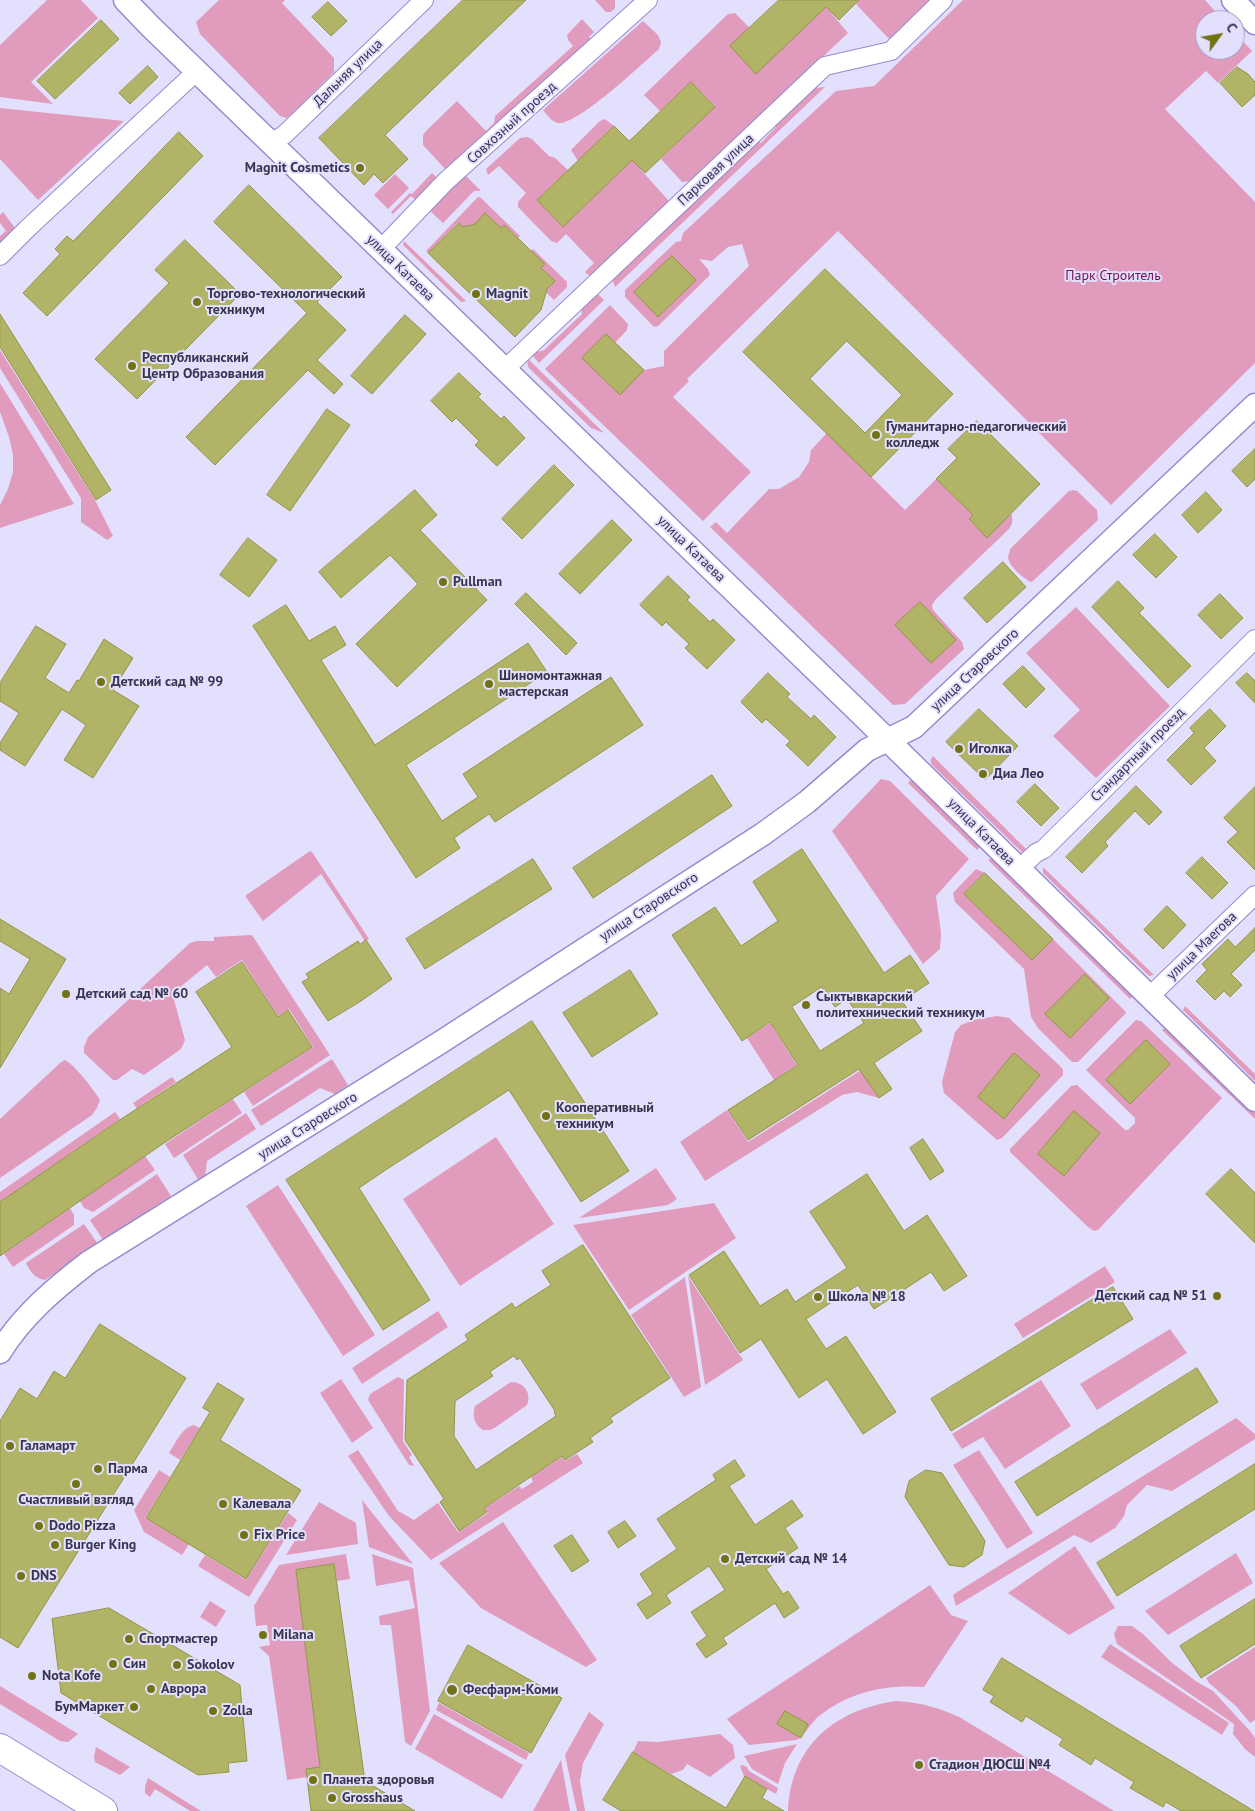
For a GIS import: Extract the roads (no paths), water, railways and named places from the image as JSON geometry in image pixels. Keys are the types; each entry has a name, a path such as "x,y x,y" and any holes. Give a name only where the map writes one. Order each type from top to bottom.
{"main road":[{"path":"0,1748 103,1811"}],"street":[{"name":"улица Катаева","path":"125,0 270,143 888,740 1255,1100"},
{"name":"Дальняя улица","path":"270,143 284,135 424,0"},
{"name":"Совхозный проезд","path":"381,249 446,181 648,0"},
{"name":"Парковая улица","path":"505,369 825,66 891,51 943,0"},
{"path":"1234,0 1255,23"},
{"path":"0,256 198,71"},
{"name":"улица Старовского","path":"0,1352 11,1334 33,1310 61,1283 89,1262 425,1052 764,834 806,802 867,750 914,727 1255,405"},
{"name":"Стандартный проезд","path":"1019,869 1036,853 1044,849 1255,639"},
{"name":"улица Маегова","path":"1149,997 1255,895"}],"place":[{"name":"Magnit Cosmetics","path":"360,168"},
{"name":"Magnit","path":"476,294"},
{"name":"Торгово-технологический техникум","path":"197,302"},
{"name":"Республиканский Центр Образования","path":"132,366"},
{"name":"Гуманитарно-педагогический колледж","path":"876,435"},
{"name":"Pullman","path":"443,582"},
{"name":"Детский сад № 99","path":"101,682"},
{"name":"Шиномонтажная мастерская","path":"489,684"},
{"name":"Иголка","path":"959,749"},
{"name":"Диа Лео","path":"983,774"},
{"name":"Детский сад № 60","path":"66,994"},
{"name":"Сыктывкарский политехнический техникум","path":"806,1005"},
{"name":"Кооперативный техникум","path":"546,1116"},
{"name":"Детский сад № 51","path":"1217,1296"},
{"name":"Школа № 18","path":"818,1297"},
{"name":"Галамарт","path":"10,1446"},
{"name":"Парма","path":"98,1469"},
{"name":"Счастливый взгляд","path":"76,1484"},
{"name":"Калевала","path":"223,1504"},
{"name":"Dodo Pizza","path":"39,1526"},
{"name":"Fix Price","path":"244,1535"},
{"name":"Burger King","path":"55,1545"},
{"name":"Детский сад № 14","path":"725,1559"},
{"name":"DNS","path":"21,1576"},
{"name":"Milana","path":"263,1635"},
{"name":"Спортмастер","path":"129,1639"},
{"name":"Син","path":"113,1664"},
{"name":"Sokolov","path":"177,1665"},
{"name":"Nota Kofe","path":"32,1676"},
{"name":"Аврора","path":"151,1689"},
{"name":"Фесфарм-Коми","path":"452,1690"},
{"name":"БумМаркет","path":"134,1707"},
{"name":"Zolla","path":"213,1711"},
{"name":"Стадион ДЮСШ №4","path":"919,1765"},
{"name":"Планета здоровья","path":"313,1780"},
{"name":"Grosshaus","path":"332,1798"}],"park label":[{"name":"Парк Строитель","path":"1113,276"}]}
